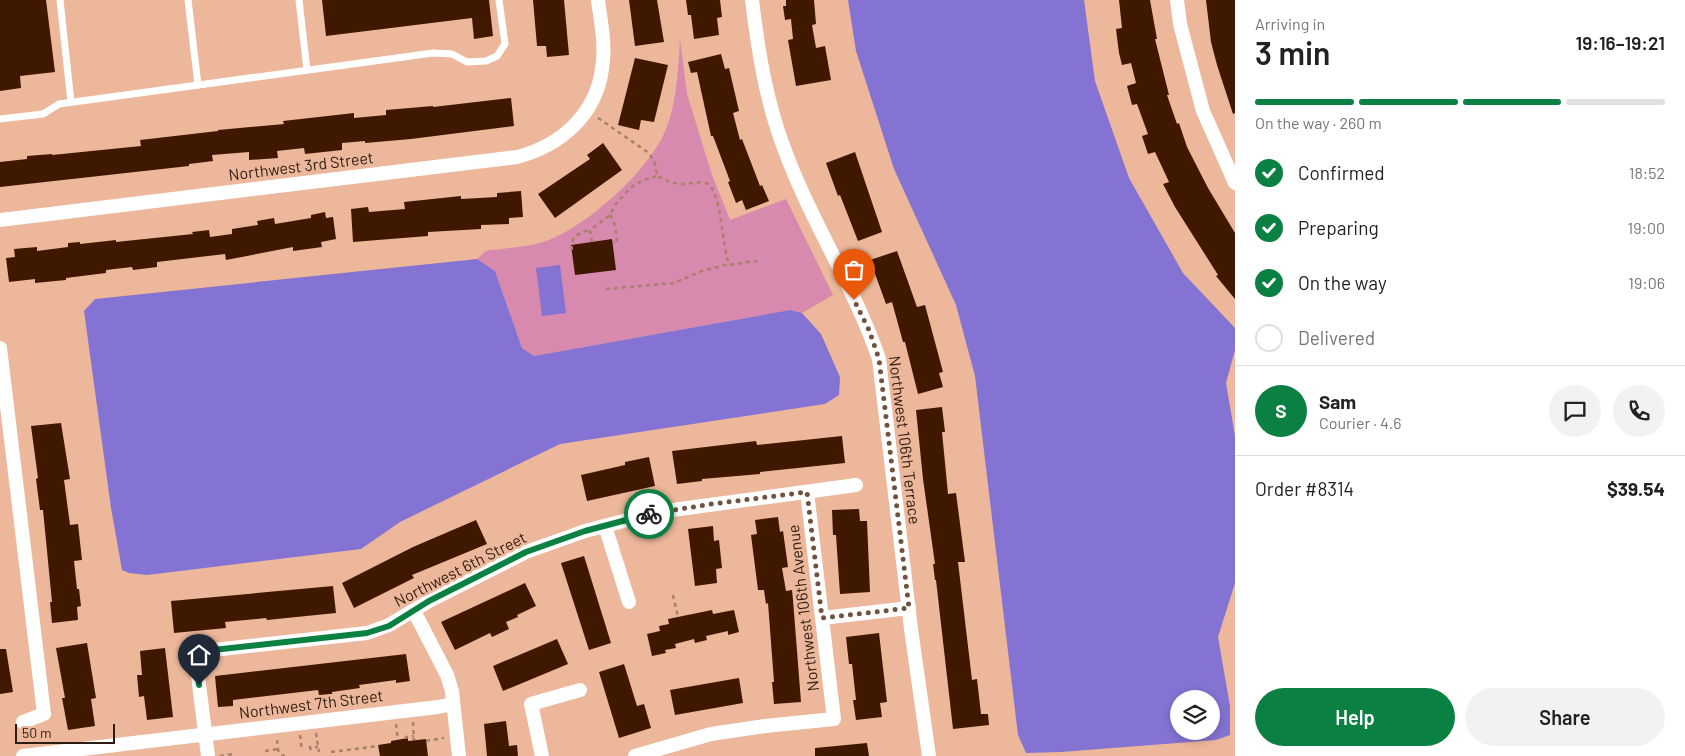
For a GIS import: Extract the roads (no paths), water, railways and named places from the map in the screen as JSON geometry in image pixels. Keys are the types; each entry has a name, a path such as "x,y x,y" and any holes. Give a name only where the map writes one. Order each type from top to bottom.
{"street":[{"name":"Northwest 3rd Street","path":"0,220 517,157 545,147 559,139 572,128 589,107 597,89 602,69 603,45 598,0"},
{"name":"Northwest 106th Terrace","path":"752,0 756,35 767,91 784,147 802,191 869,330 879,359 909,608 930,756"},
{"path":"1178,0 1180,24 1203,111 1235,183"},
{"path":"0,348 44,714 23,722"},
{"name":"Northwest 6th Street","path":"204,734 195,652 367,633 389,626 429,601 526,552 605,526 658,512 856,485"},
{"name":"Northwest 106th Avenue","path":"635,756 711,734 834,719 807,492"},
{"path":"605,526 629,602"},
{"path":"822,618 909,608"},
{"path":"414,611 447,675 452,691 459,756"},
{"path":"542,756 531,704 580,690"},
{"name":"Northwest 7th Street","path":"23,756 48,755 453,704"},
{"path":"204,734 208,756"}],"lane":[{"path":"60,0 71,102"},
{"path":"188,0 198,85"},
{"path":"299,0 307,70"},
{"path":"0,119 43,114 59,104 71,102 433,53 452,54 467,62 486,60 497,56 505,44 499,0"}]}
